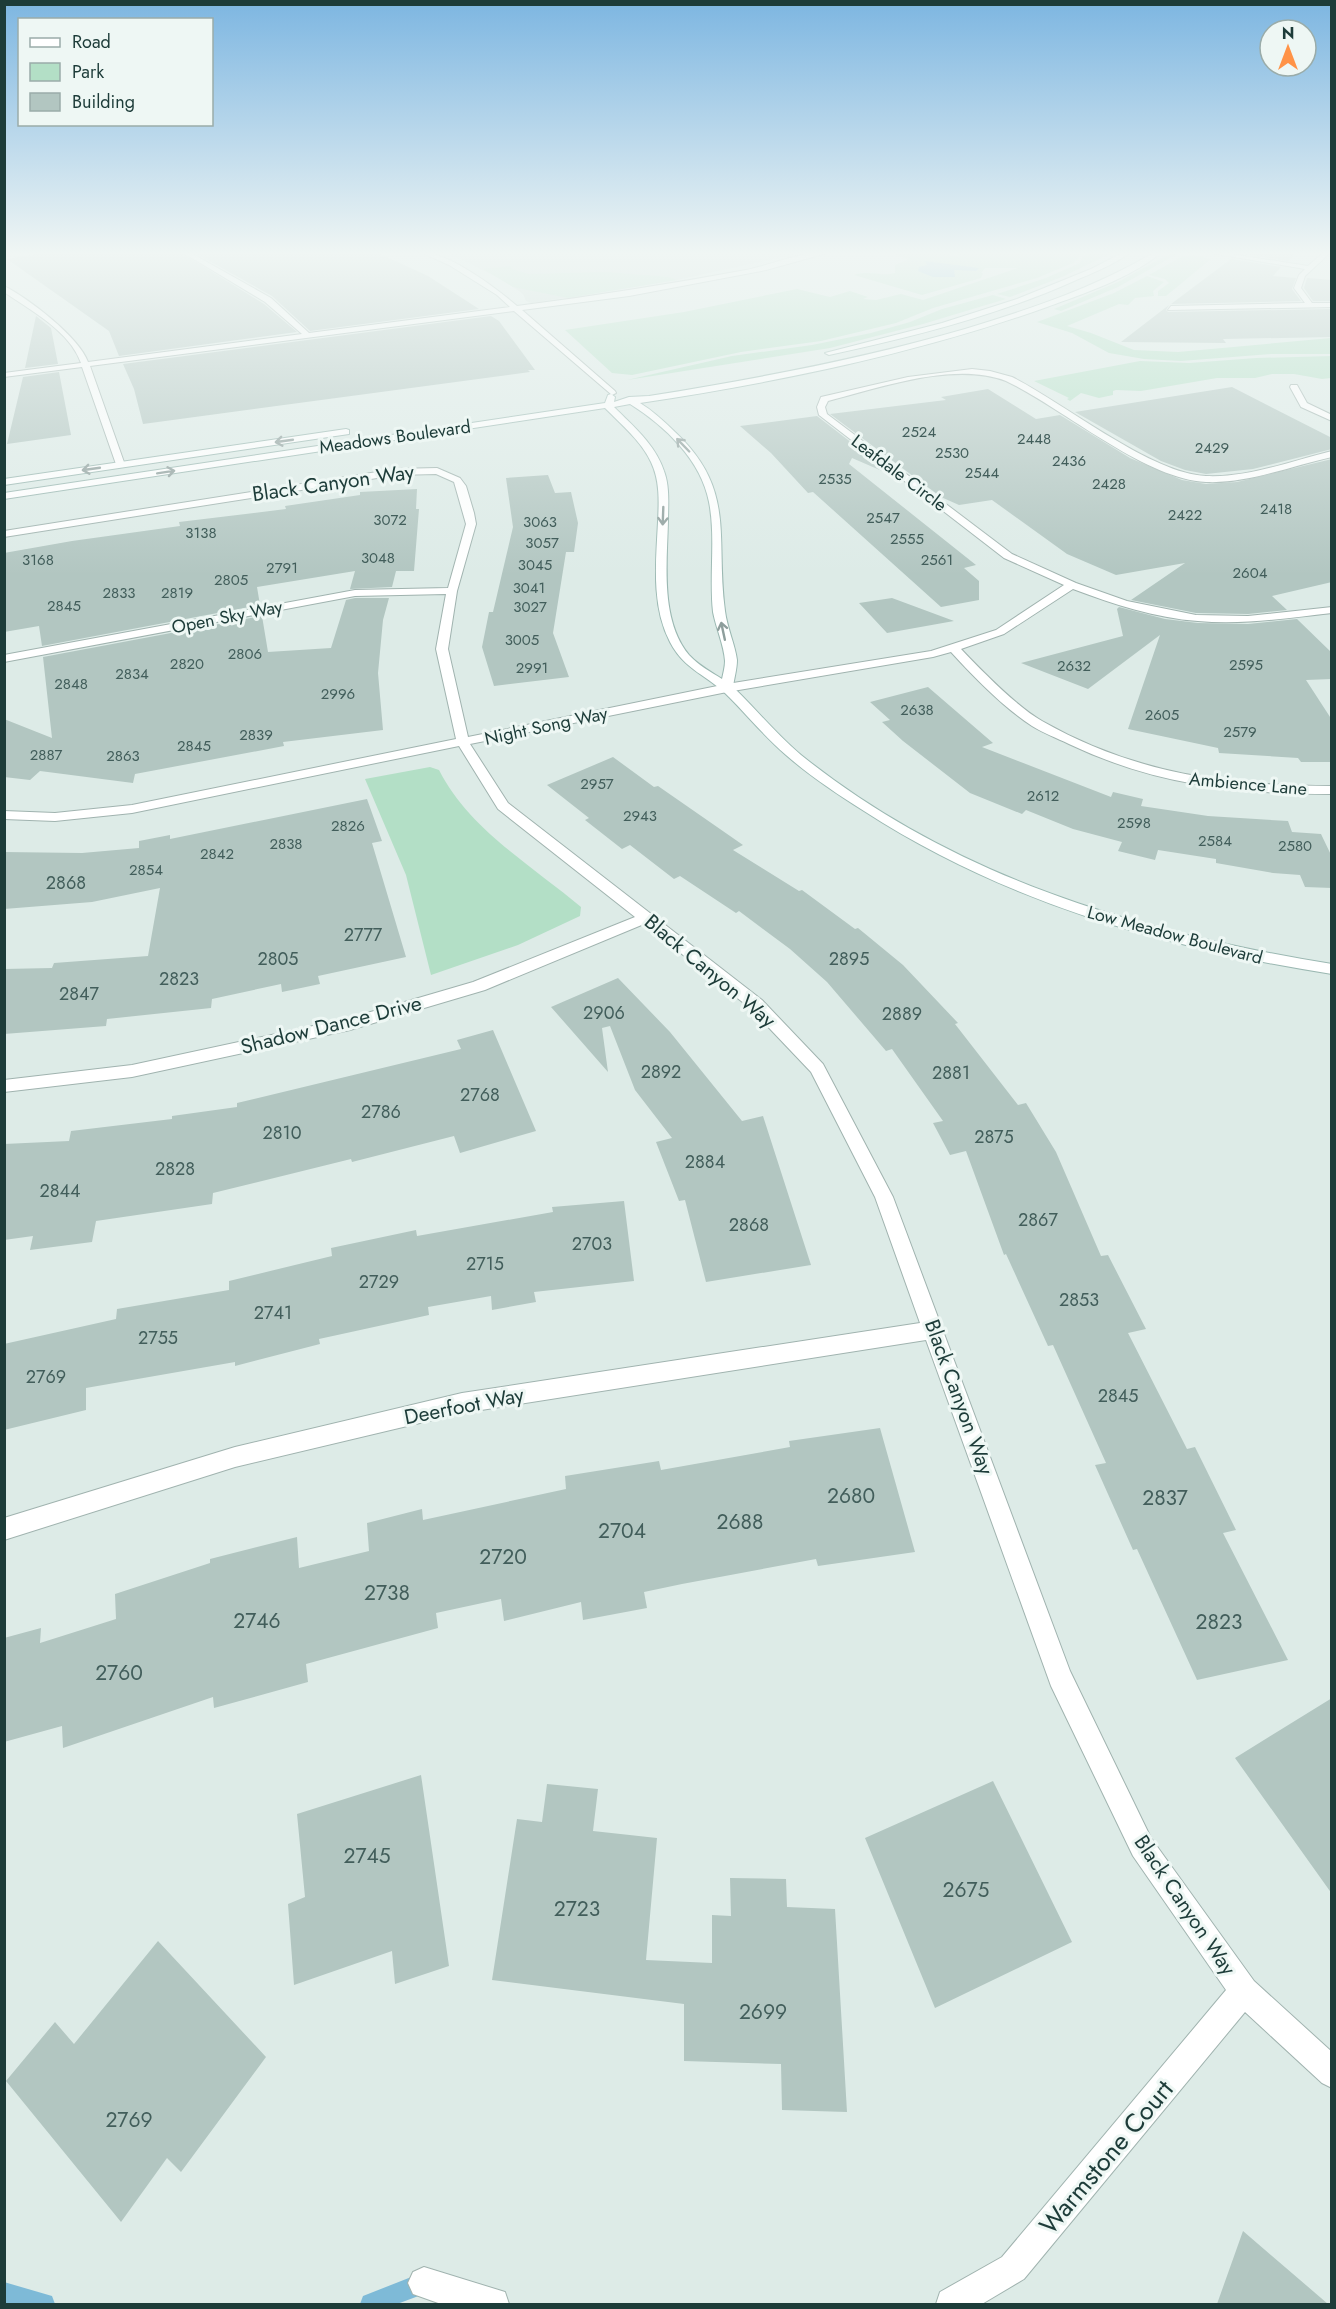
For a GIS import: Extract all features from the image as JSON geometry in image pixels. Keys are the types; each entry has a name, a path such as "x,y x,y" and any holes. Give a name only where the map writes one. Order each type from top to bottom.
{"street":[{"path":"85,360 120,465"},
{"path":"4,375 121,360"},
{"path":"577,360 616,392 649,412 685,446 700,465 714,503 719,612 731,661 727,688"},
{"name":"Meadows Boulevard","path":"4,496 634,402 780,376 850,360"},
{"name":"Leafdale Circle","path":"1332,454 1223,478 1204,479 1182,476 1154,463 1005,377 975,371 952,372 824,399 821,407 823,415 1008,556 1072,585 1124,604 1196,618 1248,620 1332,610"},
{"path":"1294,387 1304,405 1332,419"},
{"path":"600,394 616,392"},
{"path":"608,406 616,392"},
{"name":"Low Meadow Boulevard","path":"608,406 657,462 662,480 662,588 671,631 682,654 700,672 727,688 782,745 827,780 889,824 990,876 1052,901 1125,926 1204,947 1332,969"},
{"name":"Meadows Boulevard","path":"4,482 357,430"},
{"name":"Black Canyon Way","path":"4,534 396,472 437,471 457,480 461,486 471,524 452,591 442,649 463,743 503,806 756,1005 817,1068 884,1197 1060,1677 1142,1847 1244,1991 1332,2073"},
{"name":"Night Song Way","path":"4,815 55,817 132,809 727,688 933,654 1000,632 1072,585"},
{"name":"Open Sky Way","path":"4,659 355,593 452,591"},
{"name":"Ambience Lane","path":"953,647 979,675 1036,723 1111,759 1192,781 1275,790 1332,790"},
{"name":"Shadow Dance Drive","path":"4,1086 132,1071 350,1024 479,986 646,918"},
{"name":"Deerfoot Way","path":"4,1529 235,1457 462,1403 934,1329"},
{"name":"Warmstone Court","path":"952,2304 1013,2268 1244,1991"},
{"path":"424,2283 493,2304"}],"green space":[{"path":"598,360 704,360 632,375 612,373"},
{"path":"716,360 755,360 627,380"},
{"path":"1158,360 1197,360 1181,361"},
{"path":"1233,360 1331,360 1331,378 1272,374 1255,378 1217,378 1141,391 1116,390 1113,391 1113,395 1099,398 1081,393 1070,401 1067,399 1069,398 1034,381 1140,361 1189,363"},
{"path":"430,767 439,770 452,791 484,828 581,907 580,916 518,945 431,975 406,875 365,779"}],"building":[{"path":"27,360 57,360 58,364 25,368"},
{"path":"156,360 527,360 535,370 143,424 134,389 123,364"},
{"path":"59,372 71,435 7,444 23,377"},
{"path":"1232,387 1332,438 1332,449 1253,469 1206,474 1185,470 1161,461 1075,412"},
{"path":"988,389 1036,419 1060,415 1130,458 1182,480 1206,484 1237,482 1332,459 1332,582 1272,596 1287,610 1248,614 1196,613 1131,600 1185,563 1116,575 1067,554 992,500 959,505 941,497 830,414 946,400 941,397"},
{"path":"817,416 896,477 852,458 849,464 976,565 964,568 979,581 979,600 941,607 813,492 808,493 771,453 740,426"},
{"path":"548,475 555,493 571,492 578,523 574,552 566,552 553,633 569,677 494,686 482,647 489,612 493,612 513,527 506,478"},
{"path":"417,489 416,509 419,509 414,571 396,571 392,587 350,589 355,571 257,587 260,605 42,646 39,626 4,632 4,553 180,526 179,522 286,509 285,506 360,495 360,492"},
{"path":"389,598 383,620 378,673 383,730 283,742 284,746 135,774 133,783 40,771 30,780 4,777 4,719 52,738 43,657 262,616 268,652 331,648 346,600"},
{"path":"892,598 954,621 887,633 859,603"},
{"path":"1119,607 1165,619 1198,623 1248,624 1297,619 1332,653 1332,679 1306,680 1332,720 1332,762 1301,762 1298,758 1219,753 1218,748 1128,729 1160,635 1088,689 1021,663 1123,636 1117,609"},
{"path":"928,687 993,743 982,747 1111,797 1113,792 1143,799 1141,806 1208,816 1288,821 1292,832 1321,834 1332,857 1332,888 1305,887 1300,875 1273,873 1216,863 1216,859 1158,850 1155,860 1118,851 1122,842 1073,829 1026,810 1022,814 970,793 882,722 890,720 870,702"},
{"path":"613,757 654,787 658,786 743,845 733,850 799,891 802,890 855,929 858,928 903,965 958,1023 955,1024 1018,1105 1026,1103 1056,1152 1101,1256 1108,1255 1146,1329 1128,1333 1187,1449 1195,1447 1236,1530 1223,1533 1288,1660 1197,1680 1137,1549 1133,1550 1095,1465 1106,1463 1053,1345 1048,1346 1006,1254 1004,1255 966,1151 950,1155 933,1123 943,1121 892,1049 886,1051 827,982 790,949 739,911 736,913 680,876 674,879 630,845 622,849 585,820 589,818 547,785"},
{"path":"367,799 382,841 372,843 406,957 318,976 320,984 282,992 281,984 212,999 211,1008 107,1019 106,1026 4,1034 4,969 52,968 54,963 148,956 160,888 92,902 4,909 4,852 82,853 139,848 139,841 170,835 170,839"},
{"path":"618,978 670,1032 742,1121 763,1116 811,1265 706,1282 685,1200 679,1201 656,1142 672,1138 635,1090 610,1026 602,1028 608,1072 551,1007"},
{"path":"493,1030 536,1131 460,1153 454,1136 352,1162 351,1159 213,1193 212,1204 96,1221 92,1242 30,1250 33,1236 4,1240 4,1144 69,1141 71,1131 172,1119 172,1116 237,1107 237,1103 461,1049 457,1040"},
{"path":"624,1201 634,1281 534,1292 536,1302 492,1310 491,1296 428,1307 429,1315 319,1339 320,1344 235,1366 235,1362 86,1388 86,1410 4,1430 4,1344 116,1319 117,1309 229,1290 229,1281 332,1256 331,1248 416,1230 417,1236 553,1212 552,1207"},
{"path":"880,1428 915,1552 818,1566 816,1559 682,1584 644,1592 647,1608 583,1620 581,1602 504,1621 501,1599 436,1613 438,1628 306,1664 308,1682 214,1708 213,1697 63,1748 62,1726 4,1742 4,1638 41,1628 40,1643 116,1619 115,1594 210,1563 210,1559 297,1537 299,1568 369,1551 367,1523 422,1509 423,1520 566,1489 565,1476 659,1461 661,1470 790,1447 789,1441"},
{"path":"1332,1698 1332,1894 1235,1758"},
{"path":"421,1775 449,1966 395,1984 392,1951 294,1985 288,1904 305,1897 297,1814"},
{"path":"993,1781 1072,1942 935,2008 865,1838"},
{"path":"547,1784 598,1789 593,1831 657,1838 646,1960 712,1963 712,1915 731,1916 730,1878 786,1879 787,1907 835,1909 847,2112 782,2110 781,2064 684,2061 684,2004 492,1980 517,1819 542,1822"},
{"path":"158,1941 266,2057 181,2172 167,2158 121,2222 6,2081 55,2022 74,2044"},
{"path":"1243,2231 1328,2304 1217,2304"}],"waterway":[{"path":"371,2304 424,2283"},
{"path":"4,2293 44,2304"}]}
